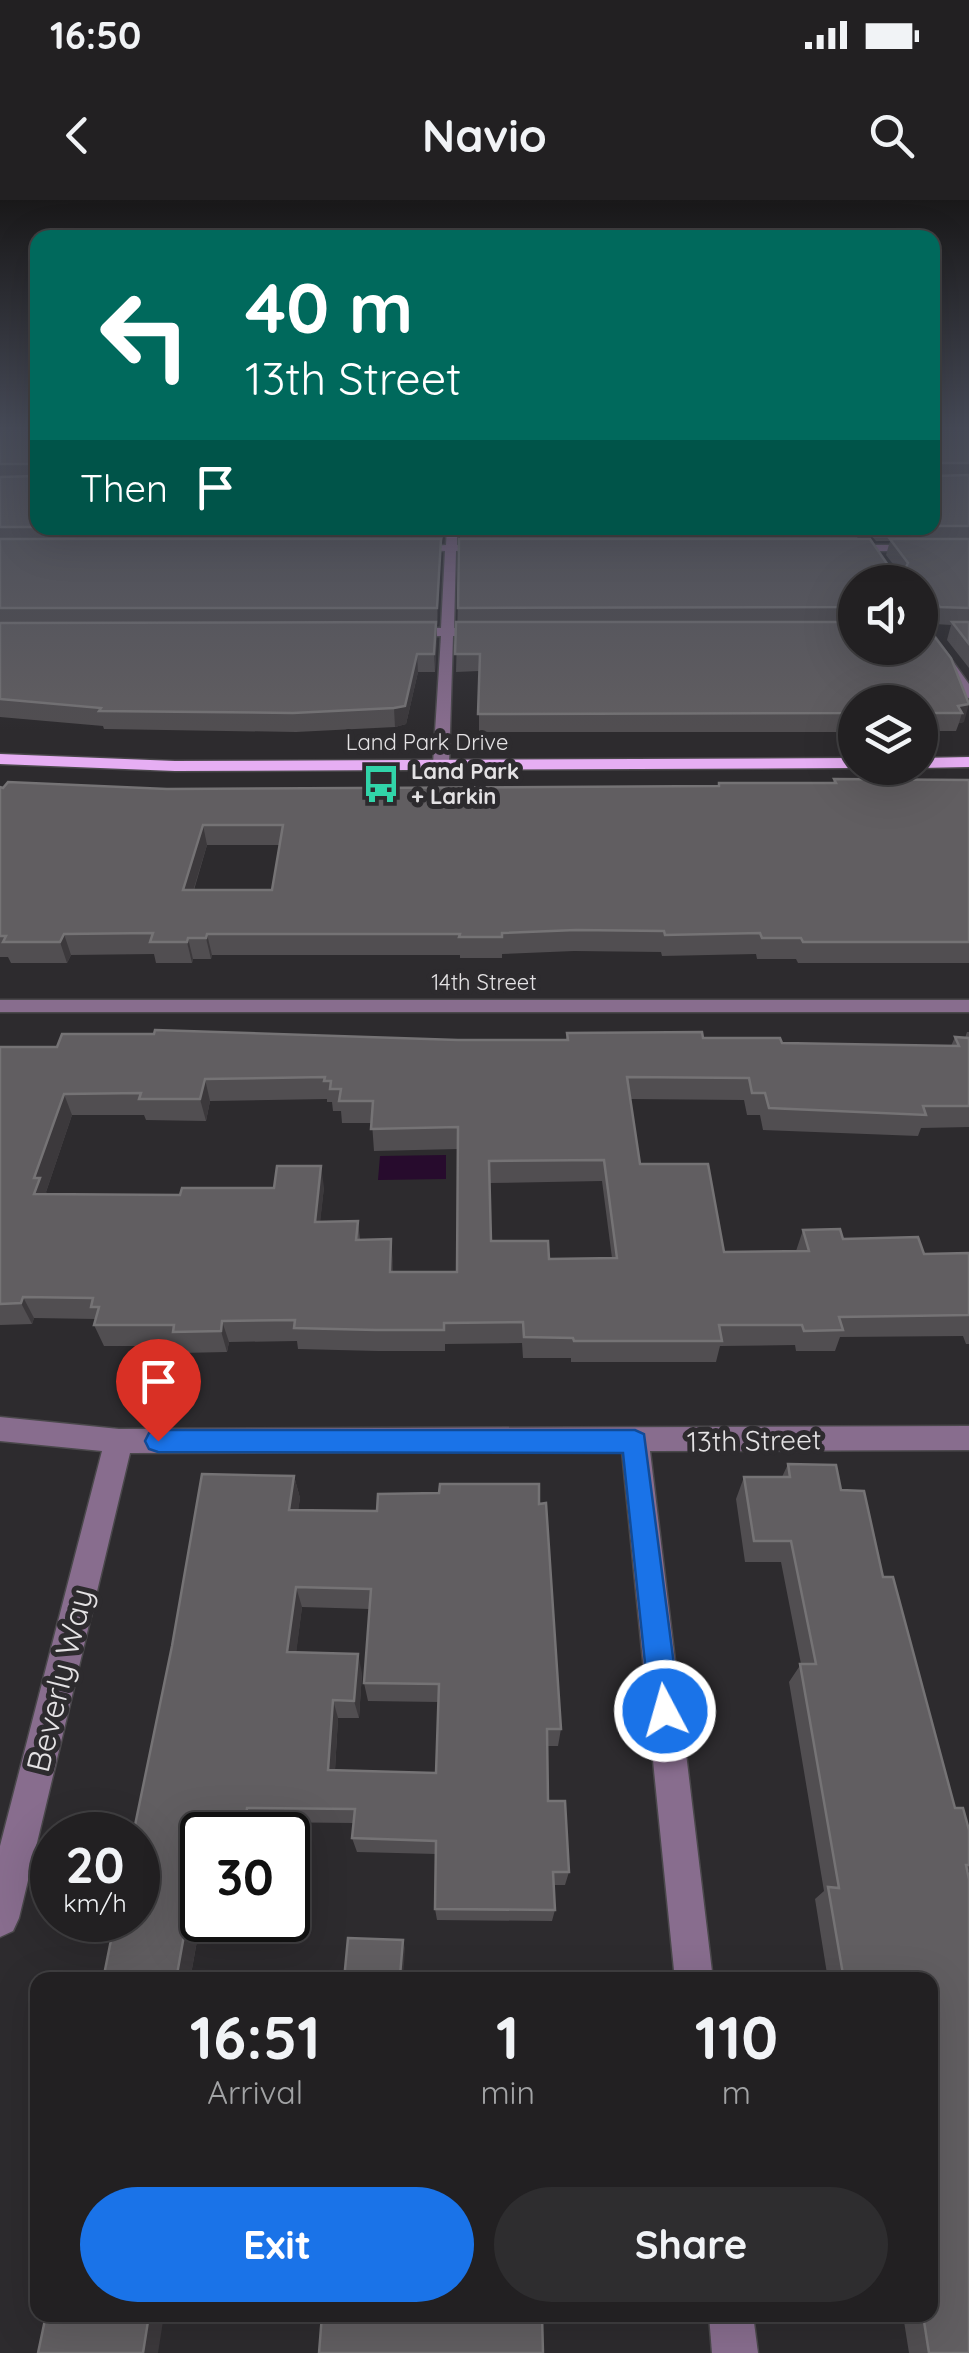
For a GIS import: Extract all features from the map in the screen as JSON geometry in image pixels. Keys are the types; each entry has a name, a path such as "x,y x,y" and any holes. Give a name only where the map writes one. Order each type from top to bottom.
{"main road":[{"name":"Land Park Drive","path":"0,759 144,766 838,763"},
{"path":"938,762 969,762"}],"street":[{"path":"441,764 452,535"},
{"path":"868,543 879,560"},
{"path":"834,548 868,543 969,548"},
{"path":"392,548 509,548"},
{"path":"938,630 951,632"},
{"path":"387,632 508,632"},
{"path":"938,650 969,694"},
{"name":"14th Street","path":"0,1006 969,1006"},
{"name":"13th Street","path":"0,1429 119,1441 969,1438"},
{"name":"Beverly Way","path":"0,1918 119,1441"},
{"path":"635,1442 693,1972"},
{"path":"732,2322 736,2353"}],"shaded area":[{"path":"446,1155 446,1179 378,1180 380,1156"}],"building":[{"path":"0,539 441,539 437,608 0,608"},
{"path":"459,539 870,539 888,565 838,565 838,607 458,608"},
{"path":"890,539 969,539 969,608 940,607 938,565 907,565"},
{"path":"436,622 434,654 417,654 405,706 394,708 293,713 99,711 101,708 0,699 0,623"},
{"path":"456,622 838,622 838,665 938,665 938,641 951,658 969,704 958,706 962,713 938,713 938,685 838,685 838,713 478,714 480,654 455,654"},
{"path":"952,622 969,622 969,644"},
{"path":"834,779 838,779 838,785 938,785 938,780 969,780 969,942 803,942 801,938 762,938 760,933 665,935 664,931 576,930 502,933 502,937 207,934 206,938 188,938 187,942 150,942 153,933 64,934 60,942 3,942 6,936 0,936 0,787 8,782 167,789 836,783","holes":["203,825 283,825 272,890 183,890"]},
{"path":"155,1030 568,1040 567,1033 702,1032 703,1038 780,1038 782,1043 959,1046 955,1037 969,1038 969,1106 923,1106 926,1115 769,1108 765,1093 752,1093 749,1078 627,1077 640,1164 708,1164 724,1252 809,1251 803,1230 840,1229 843,1239 918,1237 924,1254 969,1253 969,1315 839,1317 843,1330 804,1331 802,1325 719,1325 722,1341 574,1341 524,1337 523,1322 444,1323 444,1330 376,1330 294,1328 295,1320 222,1321 221,1331 173,1332 174,1325 94,1325 99,1307 91,1307 93,1298 23,1297 21,1303 0,1304 0,1047 57,1047 62,1034 154,1034","holes":["325,1077 324,1081 331,1081 330,1089 341,1089 339,1101 373,1101 371,1129 458,1127 457,1272 390,1272 391,1239 356,1240 358,1221 315,1222 321,1166 277,1166 274,1188 182,1188 180,1195 34,1194 40,1178 34,1178 64,1094 141,1093 139,1099 200,1099 205,1079","604,1160 617,1258 549,1259 548,1241 491,1241 489,1161"]},
{"path":"788,1464 836,1465 841,1490 864,1491 883,1577 893,1577 955,1808 963,1808 969,1830 969,2353 929,2353 924,2322 938,2322 938,1972 843,1972 828,1887 839,1888 800,1664 816,1664 791,1541 754,1541 744,1477 790,1477"},
{"path":"202,1474 294,1476 289,1510 377,1511 378,1494 439,1493 440,1484 539,1484 539,1504 546,1503 561,1729 547,1729 548,1801 565,1801 569,1872 553,1872 555,1910 435,1909 436,1841 352,1838 355,1809 180,1812 183,1942 177,1972 105,1972 111,1942 160,1942 160,1812 138,1812","holes":["296,1587 371,1589 364,1683 439,1684 436,1773 328,1770 333,1700 354,1701 358,1654 287,1652"]},
{"path":"348,1938 403,1940 400,1972 345,1972"},
{"path":"45,2322 148,2322 143,2353 38,2353"},
{"path":"321,2322 542,2322 543,2353 319,2353"}],"place":[{"name":"Land Park + Larkin","path":"381,784"}],"route":[{"path":"158,1441 635,1442 665,1711"}]}
